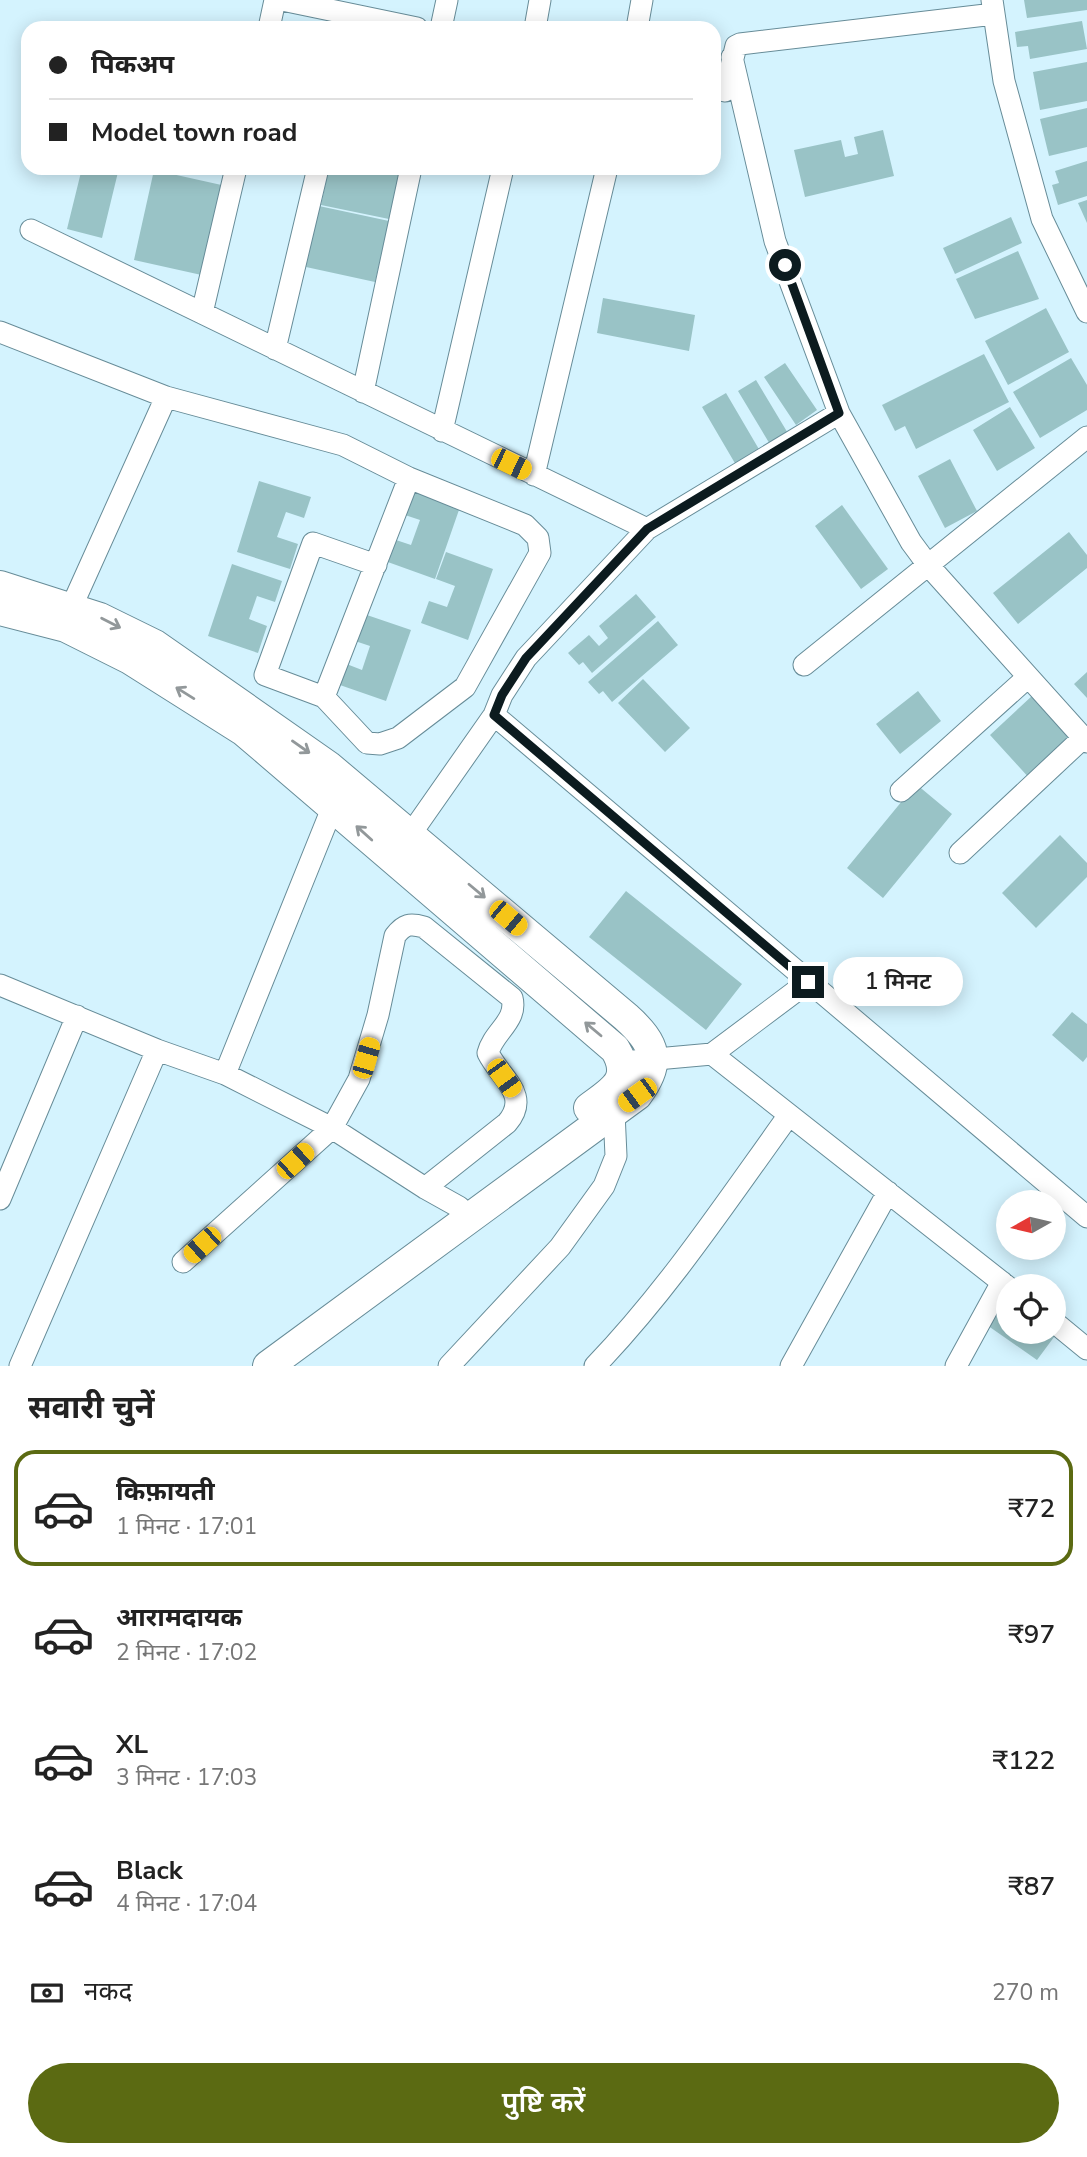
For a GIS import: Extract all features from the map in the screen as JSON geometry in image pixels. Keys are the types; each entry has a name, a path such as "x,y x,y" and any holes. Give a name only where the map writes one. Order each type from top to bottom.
{"street":[{"path":"270,21 275,0"},
{"path":"282,0 386,21"},
{"path":"442,21 447,0"},
{"path":"536,21 540,0"},
{"path":"639,21 642,0"},
{"path":"721,90 725,91 732,57 736,46 740,44 993,7 1003,81 1042,219 1087,312"},
{"path":"732,57 775,241 839,413 911,542 928,565 1085,740 960,853"},
{"path":"202,313 234,175"},
{"path":"275,349 316,175"},
{"path":"363,392 410,175"},
{"path":"442,430 501,175"},
{"path":"534,475 605,175"},
{"path":"31,230 647,529"},
{"path":"0,334 166,397 343,445 409,478 525,525 538,538 540,553 465,687 398,738 380,744 367,743 324,697 265,676 313,543 376,565"},
{"path":"71,608 166,397"},
{"path":"391,858 494,715 502,695 526,658 647,529 839,413"},
{"path":"804,665 1087,438"},
{"path":"324,697 409,478"},
{"path":"0,586 100,618 155,645 328,766 643,1032 651,1047 653,1065 649,1080 637,1095 465,1213"},
{"path":"0,610 66,627 130,659 244,731 604,1038 623,1062 621,1078 615,1088 465,1213 284,1356 248,1366"},
{"path":"901,791 1028,677"},
{"path":"494,715 1087,1217"},
{"path":"225,1074 333,806"},
{"path":"183,1262 332,1128 359,1079 378,1015 395,936 402,927 412,924 424,927 512,998 515,1007 512,1017 490,1043 488,1054 515,1094 518,1105 507,1123 425,1188"},
{"path":"623,1062 712,1054 808,982"},
{"path":"0,985 157,1050 225,1074 332,1128 465,1213"},
{"path":"0,1199 77,1016"},
{"path":"20,1366 157,1050"},
{"path":"712,1054 996,1277"},
{"path":"449,1366 560,1247 604,1186 616,1157 614,1112"},
{"path":"595,1366 623,1337 671,1278 789,1115"},
{"path":"791,1366 888,1192"},
{"path":"957,1366 996,1299"},
{"path":"1066,1332 1087,1349"}],"building":[{"path":"1024,0 1087,0 1087,10 1027,18"},
{"path":"1082,21 1087,49 1030,59 1028,46 1017,47 1015,32"},
{"path":"1087,62 1087,101 1040,110 1033,72"},
{"path":"1087,108 1087,147 1049,156 1040,119"},
{"path":"883,130 894,176 805,197 794,150 841,140 845,157 858,154 854,137"},
{"path":"1087,161 1087,196 1058,205 1052,185 1059,183 1055,171"},
{"path":"80,175 117,175 102,238 67,229"},
{"path":"153,175 176,175 226,186 206,276 134,260"},
{"path":"327,175 398,175 389,219 321,205"},
{"path":"1087,200 1087,223 1078,203"},
{"path":"319,206 389,221 375,282 306,267"},
{"path":"1011,217 1022,243 955,274 943,248"},
{"path":"1018,251 1039,299 975,319 956,279"},
{"path":"603,298 695,315 689,351 597,333"},
{"path":"1046,308 1069,352 1008,385 985,341"},
{"path":"984,354 1009,402 916,449 905,426 895,431 882,405"},
{"path":"1071,358 1087,385 1087,410 1040,438 1013,392"},
{"path":"785,363 817,410 796,425 764,377"},
{"path":"756,380 789,435 771,446 738,391"},
{"path":"726,393 760,451 736,465 702,407"},
{"path":"1010,407 1035,448 997,471 973,430"},
{"path":"950,459 977,511 945,528 918,476"},
{"path":"259,481 311,497 304,518 286,512 277,537 298,544 290,569 237,552"},
{"path":"410,490 460,507 435,579 385,561 393,539 411,545 420,520 402,514"},
{"path":"842,505 888,569 861,589 815,526"},
{"path":"1069,532 1087,555 1087,568 1018,624 993,593"},
{"path":"446,552 493,569 468,640 421,623 429,601 447,607 455,586 436,579"},
{"path":"232,564 282,581 275,602 257,596 249,619 267,626 258,653 208,636"},
{"path":"636,594 656,617 592,673 583,662 579,665 568,653 589,635 599,646 608,638 599,626"},
{"path":"361,613 411,630 386,701 337,684 344,663 362,670 370,646 352,640"},
{"path":"658,621 678,645 612,702 603,691 599,694 588,682"},
{"path":"1087,672 1087,698 1074,684"},
{"path":"643,679 690,728 665,752 618,703"},
{"path":"918,691 941,721 900,754 876,724"},
{"path":"1033,695 1074,741 1031,780 990,735"},
{"path":"916,784 952,814 883,898 847,868"},
{"path":"1060,835 1087,863 1087,877 1036,928 1002,893"},
{"path":"626,891 742,984 706,1030 589,937"},
{"path":"1072,1012 1087,1024 1087,1057 1083,1062 1052,1035"},
{"path":"996,1306 996,1331 984,1323"},
{"path":"1014,1344 1049,1344 1037,1360"}],"route":[{"path":"785,265 839,413 647,529 526,658 502,695 494,715 808,982"}]}
